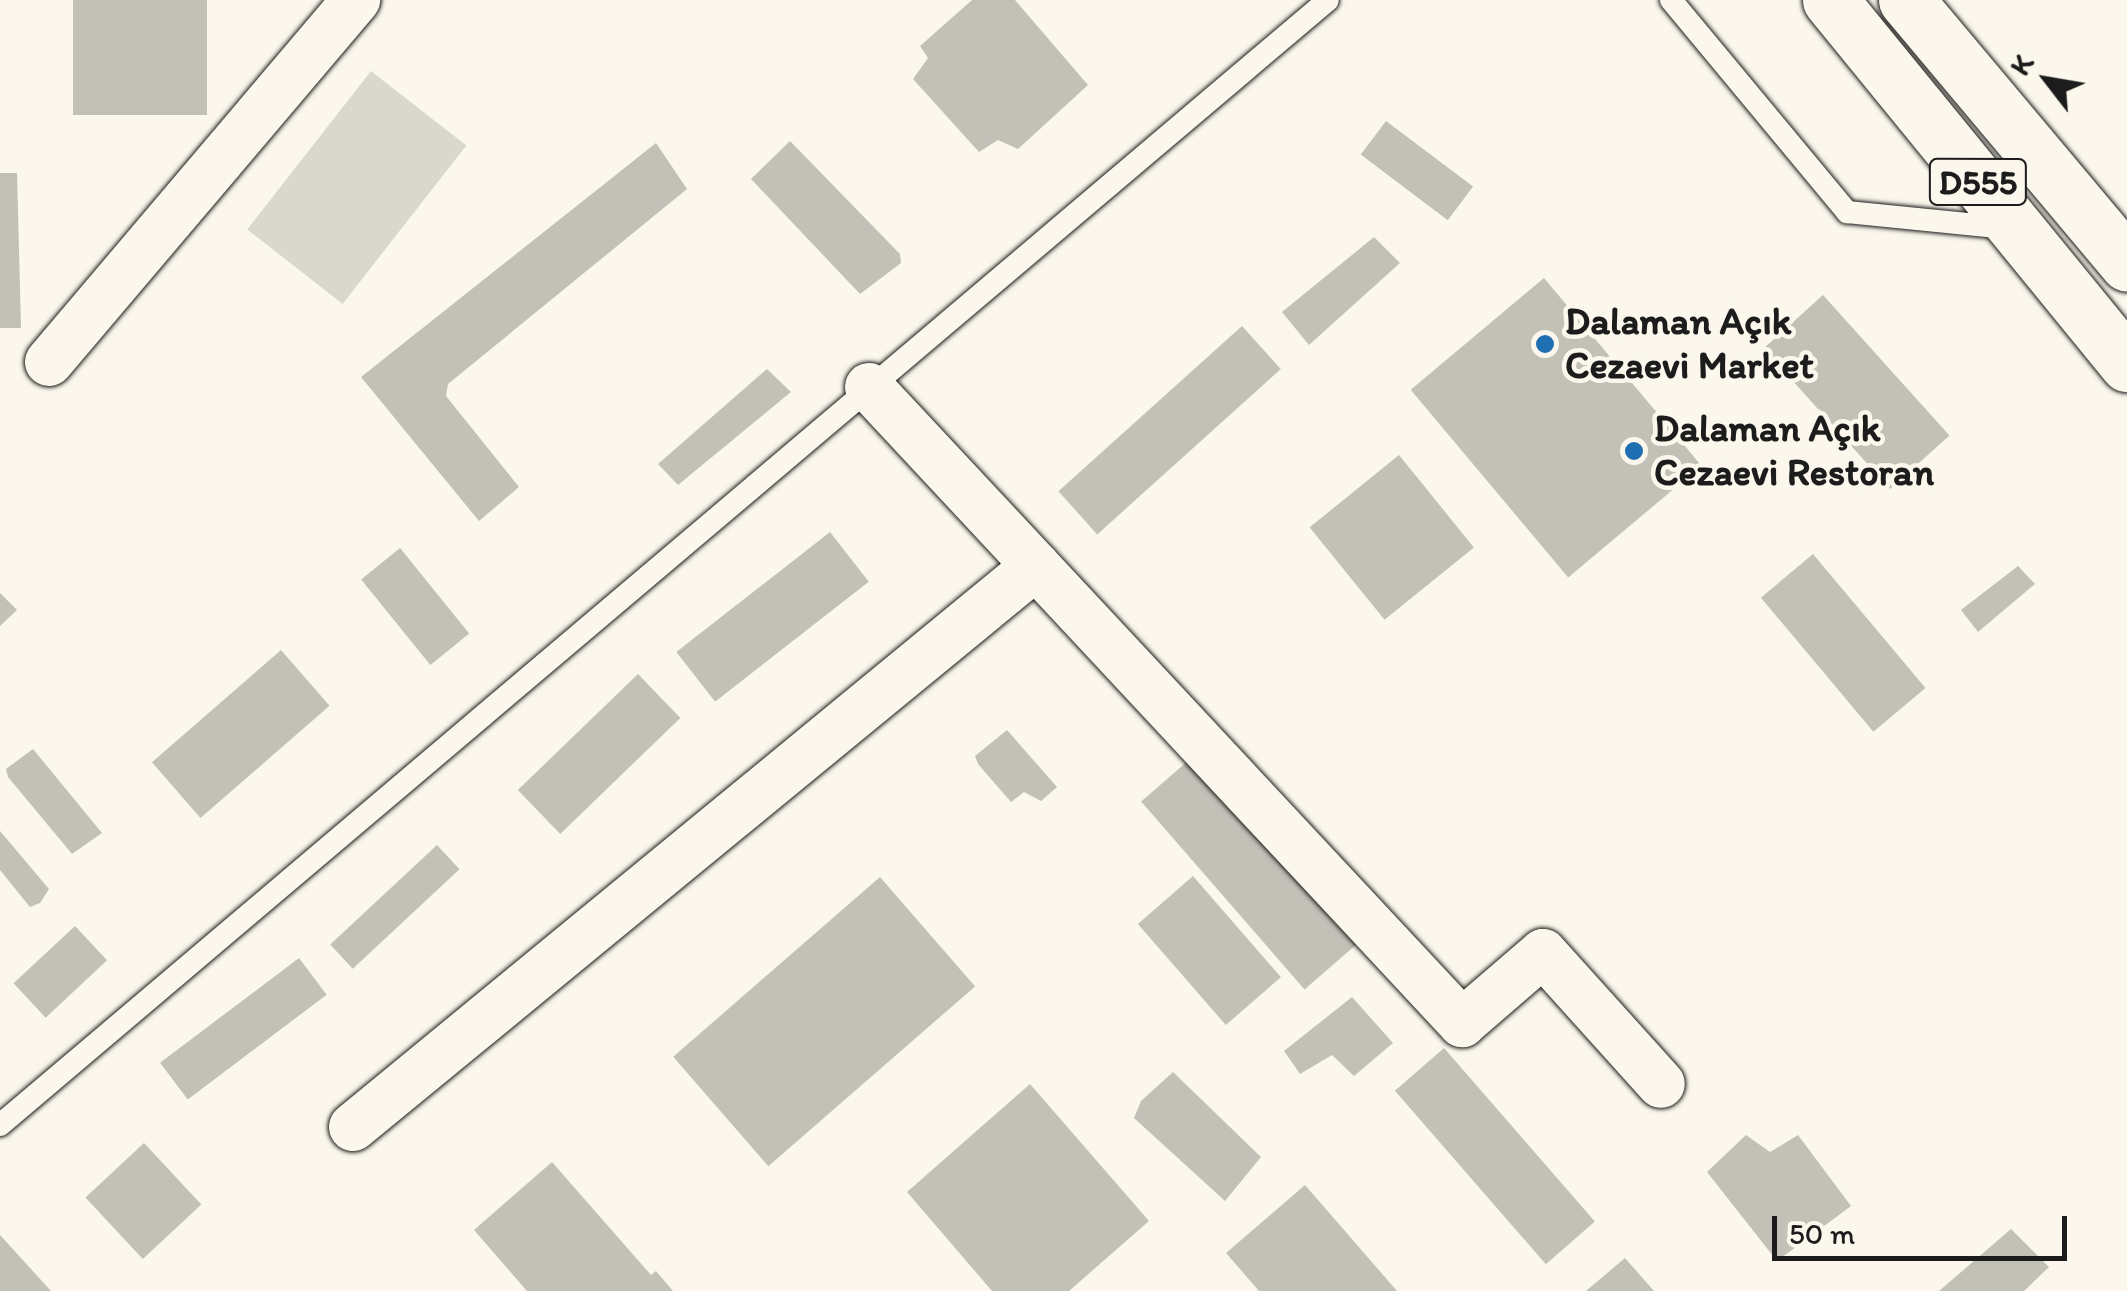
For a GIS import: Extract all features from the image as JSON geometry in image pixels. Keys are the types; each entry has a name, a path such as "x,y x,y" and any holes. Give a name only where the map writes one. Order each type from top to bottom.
{"main road":[{"name":"D555","path":"1830,0 2127,364"},
{"name":"D555","path":"1906,0 2127,263"}],"street":[{"path":"49,362 356,0"},
{"path":"869,386 1462,1023 1543,953 1662,1084"},
{"path":"353,1126 1036,566"}],"lane":[{"path":"0,1125 1328,0"},
{"path":"1671,0 1847,212 2016,228"}],"shaded area":[{"path":"371,71 466,145 343,304 247,229"}],"building":[{"path":"73,0 207,0 207,115 73,115"},
{"path":"972,0 1015,0 1088,85 1018,149 998,140 979,152 913,79 928,58 920,46"},
{"path":"1386,121 1473,187 1448,220 1361,155"},
{"path":"790,141 900,254 901,263 860,294 751,179"},
{"path":"656,143 687,189 448,384 446,396 519,487 479,521 361,377"},
{"path":"0,173 17,173 21,328 0,328"},
{"path":"1374,237 1400,263 1309,345 1282,312"},
{"path":"1544,278 1701,466 1568,578 1411,390"},
{"path":"1823,295 1949,435 1890,489 1764,349"},
{"path":"1242,326 1281,369 1097,534 1058,491"},
{"path":"767,369 791,392 678,485 658,464"},
{"path":"1399,455 1474,547 1385,620 1310,527"},
{"path":"830,532 869,582 715,702 676,652"},
{"path":"400,548 469,633 430,665 361,579"},
{"path":"1813,554 1925,688 1873,732 1761,598"},
{"path":"2018,566 2035,584 1978,632 1961,610"},
{"path":"0,593 17,610 0,626"},
{"path":"281,650 330,706 200,818 152,762"},
{"path":"638,674 680,718 560,834 518,790"},
{"path":"1007,730 1057,787 1041,801 1024,792 1011,802 978,764 975,756"},
{"path":"33,749 102,833 72,854 8,777 6,769"},
{"path":"1197,753 1360,941 1305,989 1141,802"},
{"path":"0,831 49,889 40,903 30,907 0,870"},
{"path":"437,845 460,869 353,969 330,945"},
{"path":"1193,876 1281,977 1226,1025 1138,924"},
{"path":"880,877 975,986 768,1166 673,1057"},
{"path":"75,926 107,960 46,1018 14,983"},
{"path":"299,958 327,995 188,1099 160,1063"},
{"path":"1352,997 1393,1043 1354,1076 1332,1055 1300,1074 1284,1051"},
{"path":"1444,1048 1595,1222 1546,1264 1395,1091"},
{"path":"1173,1072 1261,1157 1225,1201 1134,1118 1141,1101"},
{"path":"1030,1084 1149,1221 1069,1291 992,1291 907,1192"},
{"path":"1746,1135 1770,1152 1798,1135 1851,1206 1777,1261 1707,1172"},
{"path":"144,1143 201,1204 143,1259 85,1198"},
{"path":"552,1162 651,1275 656,1271 673,1291 527,1291 474,1230"},
{"path":"1305,1185 1397,1291 1259,1291 1226,1253"},
{"path":"2011,1229 2049,1267 2024,1291 1939,1291"},
{"path":"0,1235 51,1291 0,1291"},
{"path":"1625,1258 1654,1291 1586,1291"}],"place":[{"name":"Dalaman Açık Cezaevi Market","path":"1545,344"},
{"name":"Dalaman Açık Cezaevi Restoran","path":"1634,451"}]}
